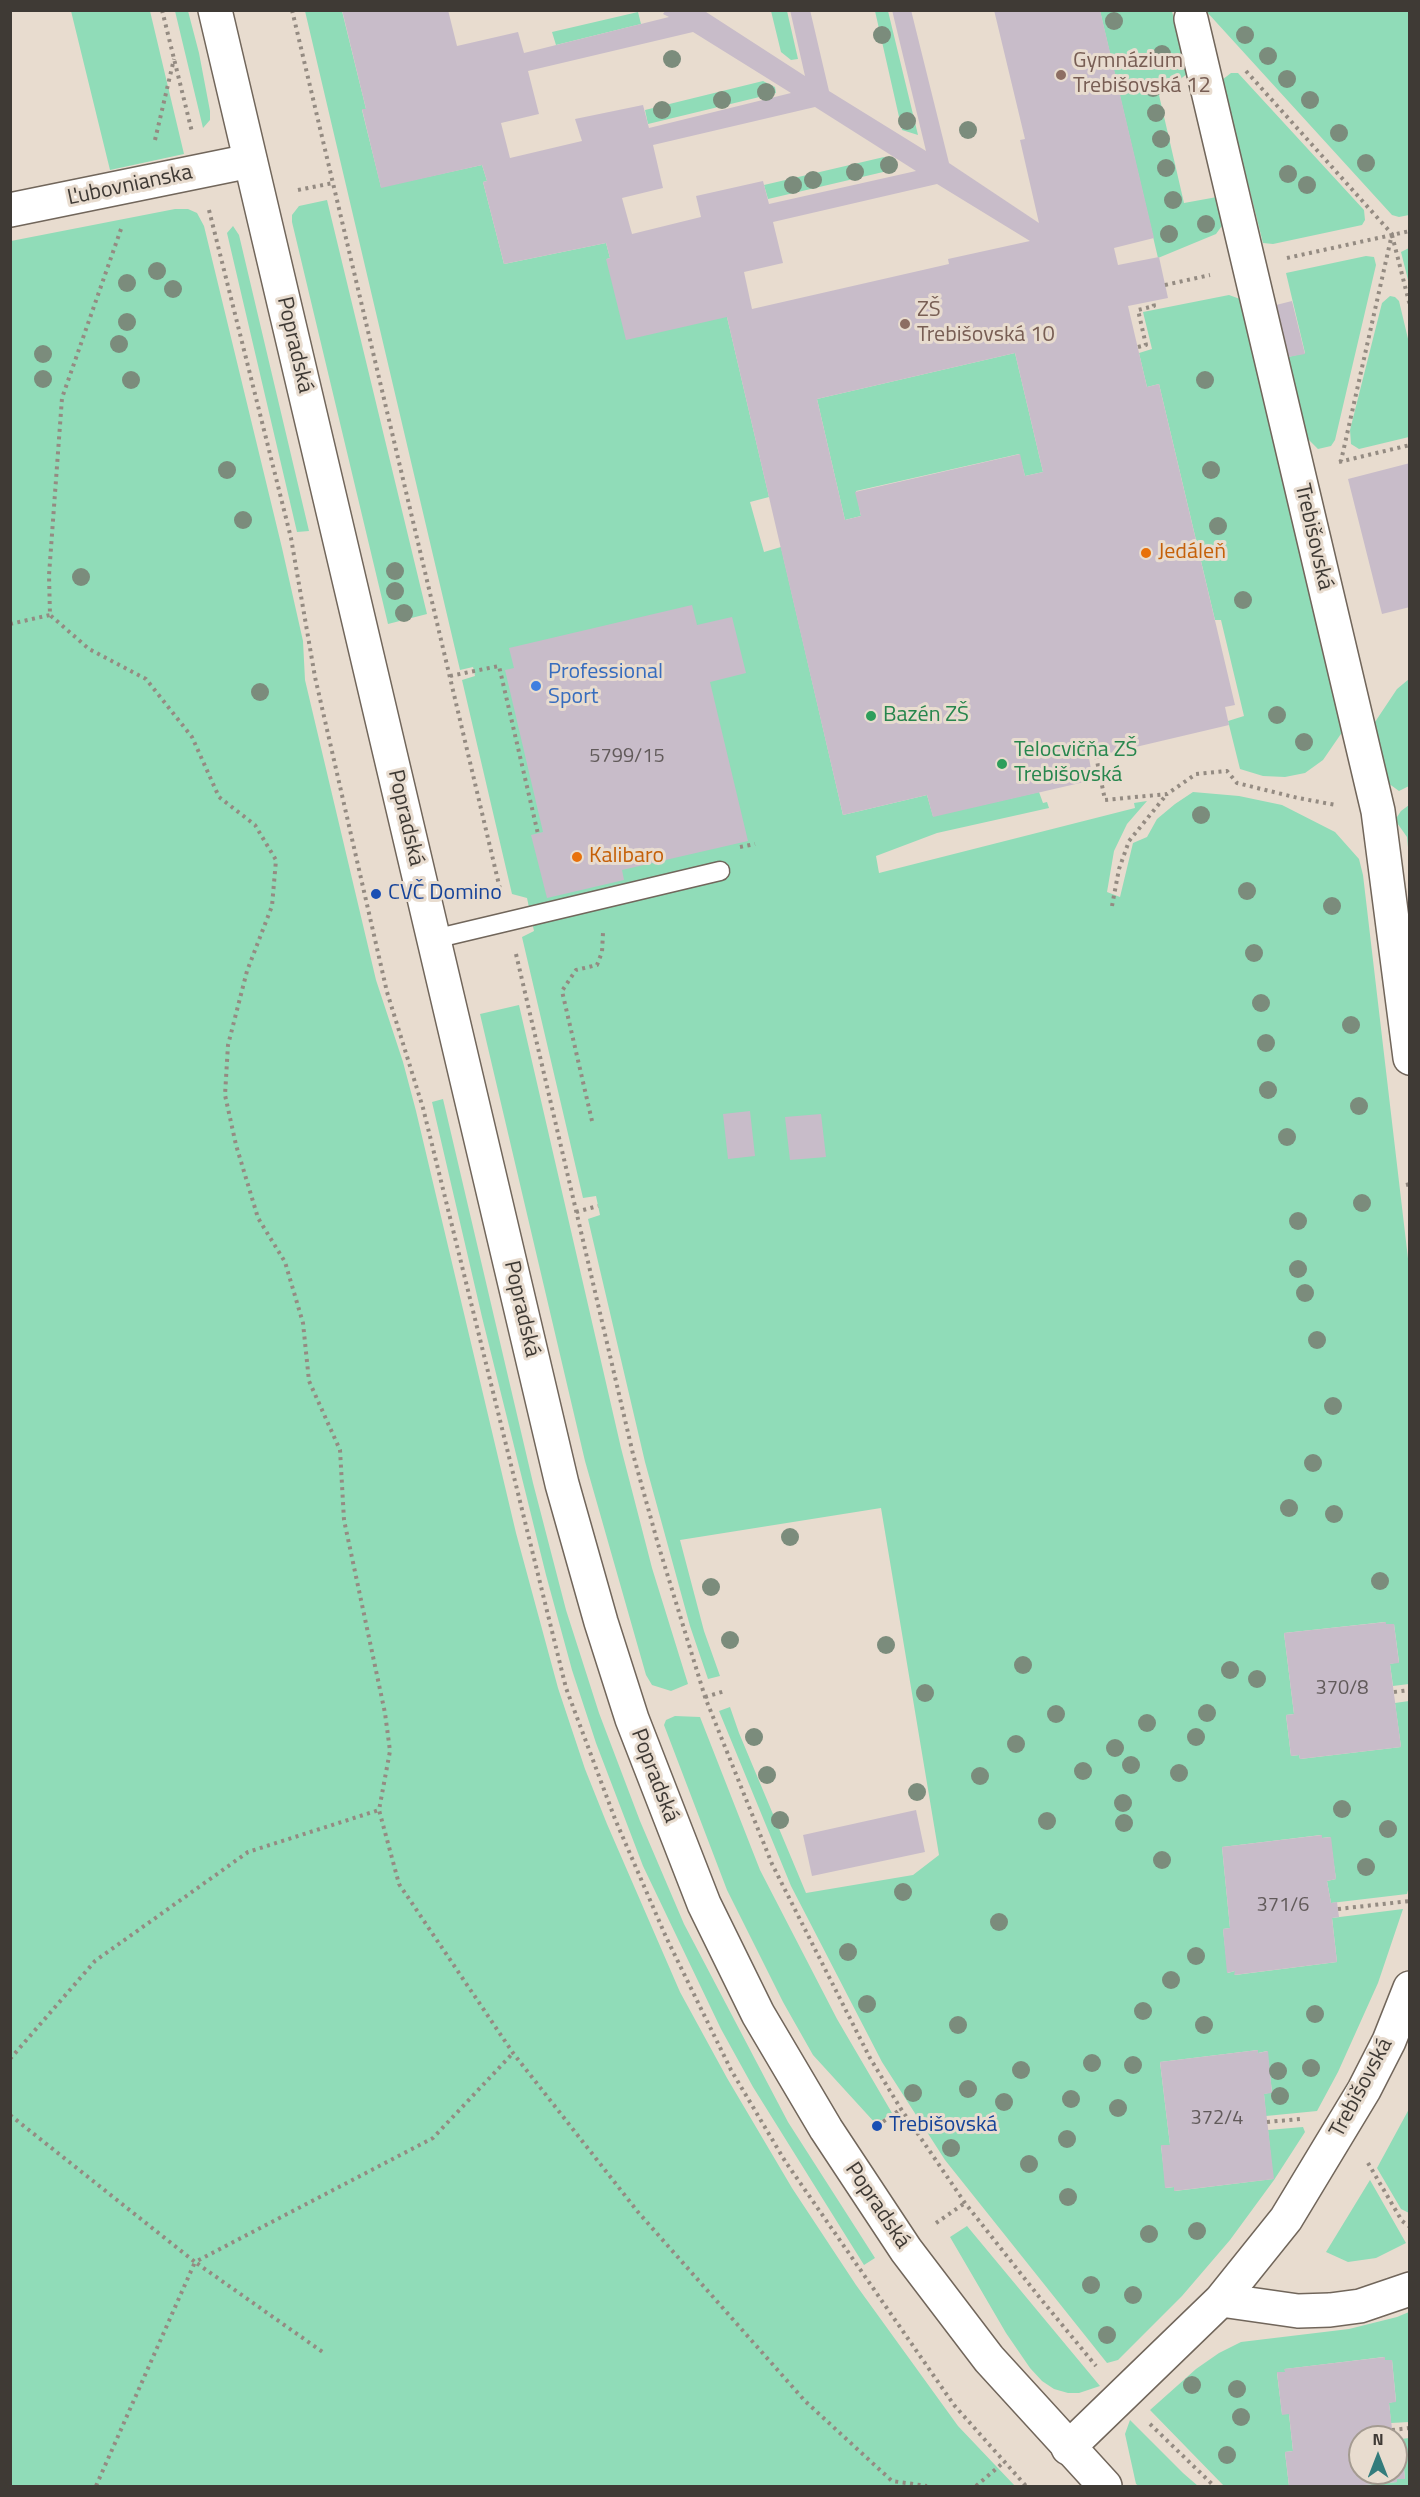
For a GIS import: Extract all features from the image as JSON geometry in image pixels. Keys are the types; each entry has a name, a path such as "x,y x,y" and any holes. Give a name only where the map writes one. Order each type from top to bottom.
{"street":[{"name":"Popradská","path":"215,10 562,1484 601,1622 632,1719 704,1904 758,2014 826,2129 906,2250 989,2359 1105,2487"},
{"name":"Trebišovská","path":"1191,20 1377,811 1410,1058"},
{"name":"Ľubovnianska","path":"10,210 250,161"},
{"name":"Trebišovská","path":"1068,2448 1221,2300 1286,2218 1345,2123 1389,2041 1410,1988"},
{"path":"1221,2300 1298,2311 1330,2310 1360,2306 1410,2289"}],"lane":[{"path":"434,939 720,871"}],"path":[{"path":"162,10 291,538 315,677 366,897"},
{"path":"292,10 633,1454 680,1619 705,1697 772,1864 870,2058 901,2109 965,2203 1121,2396 1214,2487"},
{"path":"174,59 152,153 136,185 62,398 49,575 50,615 89,649 146,679 192,737 219,797 255,825 276,860 272,906 248,971 228,1045 225,1095 236,1145 258,1218 285,1262 303,1323 309,1382 340,1450 344,1520 385,1713 390,1751 379,1810 399,1884 513,2053 638,2212 805,2401 892,2481 927,2487"},
{"path":"1244,68 1392,234 1410,306"},
{"path":"1341,461 1392,234"},
{"path":"1138,347 1146,345 1138,310 1154,306 1153,301"},
{"path":"1297,470 1410,445"},
{"path":"10,624 50,615"},
{"path":"450,676 498,666 538,834"},
{"path":"1096,756 1105,800 1167,794"},
{"path":"1112,906 1119,869 1130,842 1167,794 1196,774 1227,771 1237,783 1298,798 1377,811"},
{"path":"592,1120 562,991 576,970 597,965 602,952"},
{"path":"576,1212 598,1206"},
{"path":"1394,1692 1410,1690"},
{"path":"705,1697 725,1691"},
{"path":"10,2059 95,1961 248,1852 379,1810"},
{"path":"1338,1909 1410,1901"},
{"path":"96,2487 195,2262 433,2138 513,2053"},
{"path":"877,2126 901,2109"},
{"path":"10,2115 195,2262 324,2353"},
{"path":"1380,2184 1402,2221 1410,2227"},
{"path":"984,2440 1026,2487"},
{"path":"976,2487 1004,2462"}],"green space":[{"path":"71,11 150,11 184,154 110,170"},
{"path":"175,11 188,11 199,53 210,111 210,120 203,128"},
{"path":"305,11 342,11 366,109 362,110 381,187 482,165 487,181 483,182 504,264 606,243 610,258 607,259 727,317 769,497 750,502 764,552 781,547 843,815 927,795 933,816 1039,792 1043,803 1047,802 1049,808 937,833 876,856 879,873 1135,808 1134,803 1147,801 1127,824 1114,851 1107,892 1120,897 1133,843 1147,837 1157,819 1193,792 1239,796 1282,805 1335,832 1359,859 1363,875 1409,1267 1409,1684 1393,1686 1390,1664 1399,1662 1394,1624 1385,1622 1284,1633 1294,1714 1286,1715 1291,1756 1299,1755 1300,1759 1401,1747 1395,1703 1409,1701 1409,1886 1407,1894 1331,1903 1327,1881 1336,1879 1330,1837 1322,1838 1321,1835 1222,1847 1230,1928 1223,1929 1228,1973 1235,1971 1235,1975 1337,1962 1332,1918 1403,1909 1378,1983 1338,2072 1317,2111 1266,2116 1264,2094 1272,2092 1267,2051 1258,2053 1258,2050 1160,2062 1170,2145 1161,2146 1166,2188 1174,2187 1175,2191 1273,2179 1268,2130 1303,2127 1305,2132 1274,2180 1230,2240 1182,2296 1118,2360 1107,2363 945,2160 882,2062 791,1886 719,1711 730,1707 806,1893 913,1875 939,1855 881,1508 680,1540 704,1631 720,1676 708,1679 690,1626 645,1462 588,1219 600,1215 596,1196 583,1198 522,937 534,931 527,898 512,894 462,680 475,676 474,671 473,667 460,670"},
{"path":"771,11 787,11 798,59 791,60 781,52"},
{"path":"875,11 888,11 918,135 902,130"},
{"path":"1100,11 1172,11 1187,74 1159,95 1184,203 1217,197 1224,223 1216,234 1158,258"},
{"path":"1206,11 1409,11 1409,215 1399,217 1392,215"},
{"path":"638,12 641,24 556,45 552,32"},
{"path":"1231,73 1238,73 1364,210 1365,220 1362,225 1273,244 1263,243 1222,80"},
{"path":"763,81 775,87 776,93 648,124 645,110"},
{"path":"884,157 894,163 896,169 768,199 764,185"},
{"path":"327,200 427,614 388,624 292,222 292,215 299,206"},
{"path":"175,209 188,209 197,213 204,226 282,548 303,641 305,680 376,980 403,1062 416,1111 516,1533 558,1688 585,1769 680,1992 727,2078 792,2188 856,2285 958,2426 1015,2486 11,2486 11,241"},
{"path":"233,226 239,235 309,531 297,532 227,233"},
{"path":"1410,248 1409,284 1401,252"},
{"path":"1366,256 1374,257 1376,265 1335,440 1331,446 1318,449 1307,438 1288,357 1305,353 1286,273"},
{"path":"1229,295 1240,299 1345,728 1323,760 1305,773 1285,777 1263,776 1240,769 1228,721 1244,716 1221,620 1215,620 1159,384 1147,387 1139,353 1152,349 1143,312"},
{"path":"1390,296 1399,301 1409,343 1409,437 1359,449 1351,444 1350,430 1382,303"},
{"path":"1015,353 1043,472 1025,476 1019,454 856,491 861,516 845,520 817,399"},
{"path":"1409,679 1409,786 1399,791 1388,783 1375,722 1397,689"},
{"path":"1409,805 1409,858 1407,837 1395,820"},
{"path":"519,1005 621,1448 652,1568 688,1684 671,1691 652,1685 646,1675 585,1461 480,1014"},
{"path":"443,1099 533,1483 566,1610 599,1713 640,1821 684,1924 788,2122 875,2258 864,2265 753,2087 721,2029 643,1866 596,1743 572,1670 546,1575 482,1317 432,1102"},
{"path":"675,1716 700,1717 760,1870 837,2019 892,2113 876,2124 813,2055 783,2002 727,1890 664,1725 666,1720"},
{"path":"1409,2109 1409,2213 1401,2209 1377,2168"},
{"path":"1370,2180 1406,2243 1376,2258 1348,2262 1326,2252"},
{"path":"967,2226 1100,2386 1079,2393 1068,2393 1054,2389 1042,2381 1030,2368 1006,2333 950,2237"},
{"path":"1409,2312 1409,2422 1391,2423 1389,2403 1396,2401 1392,2360 1385,2360 1384,2357 1285,2369 1285,2372 1277,2373 1282,2414 1289,2414 1293,2451 1285,2452 1289,2486 1224,2486 1150,2410 1196,2369 1219,2353 1241,2342 1349,2329"},
{"path":"1130,2420 1198,2486 1139,2486 1136,2484 1125,2434"},
{"path":"1408,2438 1409,2486 1352,2486 1408,2485"}],"building":[{"path":"342,10 448,10 457,46 518,32 524,53 669,17 663,14 666,10 703,10 805,76 790,10 810,10 829,91 926,151 892,10 911,10 949,163 1039,223 1020,140 1025,139 994,10 1100,10 1154,238 1114,248 1118,265 1159,257 1168,298 1128,306 1147,387 1159,384 1235,705 1225,707 1229,725 1089,758 1093,780 933,817 927,795 843,815 727,317 626,340 606,259 610,258 606,243 504,264 483,182 487,181 482,165 381,188 362,109 366,109","holes":["693,32 791,93 649,128 643,105 575,119 582,141 510,158 501,123 539,114 528,71","815,107 916,171 769,204 763,181 696,196 701,217 632,234 622,198 663,188 653,145","937,184 1030,241 948,259 949,264 752,309 744,272 783,263 773,222","1015,353 1043,472 1025,476 1020,454 855,492 861,516 845,520 817,399"]},
{"path":"1292,301 1305,354 1288,357 1276,305"},
{"path":"1410,463 1410,607 1382,614 1348,479"},
{"path":"692,605 697,625 732,617 746,673 710,682 748,841 622,870 624,880 547,898 531,835 543,832 505,670 514,668 509,648"},
{"path":"750,1111 755,1156 728,1159 723,1114"},
{"path":"821,1114 826,1157 790,1160 785,1117"},
{"path":"1386,1622 1386,1624 1394,1624 1399,1663 1390,1664 1401,1747 1300,1759 1299,1755 1291,1756 1286,1715 1294,1714 1284,1633"},
{"path":"916,1810 925,1852 812,1876 803,1835"},
{"path":"1322,1835 1322,1838 1331,1837 1336,1879 1327,1881 1331,1903 1337,1902 1339,1917 1332,1918 1337,1962 1234,1975 1235,1971 1227,1973 1223,1929 1230,1928 1222,1847"},
{"path":"1258,2050 1258,2053 1268,2051 1272,2093 1264,2094 1274,2179 1174,2191 1174,2187 1165,2188 1161,2145 1170,2145 1160,2062"},
{"path":"1385,2357 1385,2360 1392,2360 1396,2402 1389,2403 1392,2425 1348,2425 1348,2485 1363,2485 1289,2486 1285,2452 1293,2451 1289,2414 1282,2415 1277,2372 1285,2372 1284,2369"}],"place":[{"name":"Gymnázium Trebišovská 12","path":"1061,75"},
{"name":"ZŠ Trebišovská 10","path":"905,324"},
{"name":"Jedáleň","path":"1146,553"},
{"name":"Professional Sport","path":"536,686"},
{"name":"Bazén ZŠ","path":"871,716"},
{"name":"Telocvičňa ZŠ Trebišovská","path":"1002,764"},
{"name":"Kalibaro","path":"577,857"},
{"name":"CVČ Domino","path":"376,894"},
{"name":"Trebišovská","path":"877,2126"}]}
